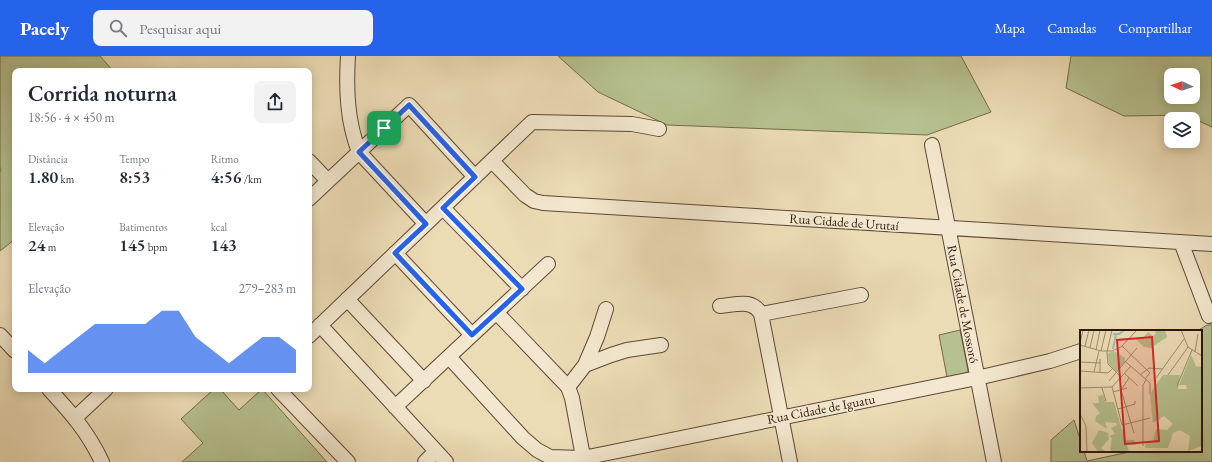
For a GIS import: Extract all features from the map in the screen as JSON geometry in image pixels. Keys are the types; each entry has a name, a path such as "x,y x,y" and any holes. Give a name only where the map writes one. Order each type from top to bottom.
{"street":[{"path":"348,56 347,89 349,117 359,152 426,224"},
{"path":"312,196 409,105 475,177"},
{"path":"312,333 532,122 632,124 659,129"},
{"name":"Rua Cidade de Mossoró","path":"932,145 994,462"},
{"name":"Rua Cidade de Urutaí","path":"492,161 525,195 534,201 544,203 948,229 1212,244"},
{"path":"312,164 328,181"},
{"path":"443,208 522,289"},
{"path":"1181,242 1209,316"},
{"path":"395,253 472,335"},
{"path":"396,407 548,264"},
{"path":"761,314 860,296"},
{"path":"347,299 424,381"},
{"path":"720,306 747,303 754,305 761,314 790,462"},
{"path":"568,387 585,365 597,337 606,309"},
{"path":"497,313 568,387 572,398 583,460"},
{"path":"320,325 446,462"},
{"path":"0,335 12,349"},
{"path":"585,365 627,350 661,345"},
{"name":"Rua Cidade de Iguatu","path":"449,358 529,444 550,457 583,460 977,378 1050,361 1080,351"},
{"path":"52,392 84,430 102,462"},
{"path":"75,418 103,392"},
{"path":"281,392 348,462"},
{"path":"425,462 436,451"}],"green space":[{"path":"0,56 100,56 110,68 12,68 12,241 0,251"},
{"path":"558,56 961,56 991,112 927,135 667,125 598,92"},
{"path":"1071,56 1212,56 1212,127 1200,121 1200,112 1164,112 1164,115 1124,116 1066,88"},
{"path":"1207,325 1212,325 1212,462 1051,462 1051,440 1074,420 1080,439 1080,452 1084,452 1087,461 1129,452 1202,452 1202,330 1199,330"},
{"path":"960,330 968,370 966,373 947,377 939,335"},
{"path":"211,392 223,392 239,410 259,392 265,392 327,462 182,462 203,443 181,419"}],"route":[{"path":"409,105 475,177 443,208 522,289 472,335 395,253 426,224 359,152 384,128 409,105"}]}
